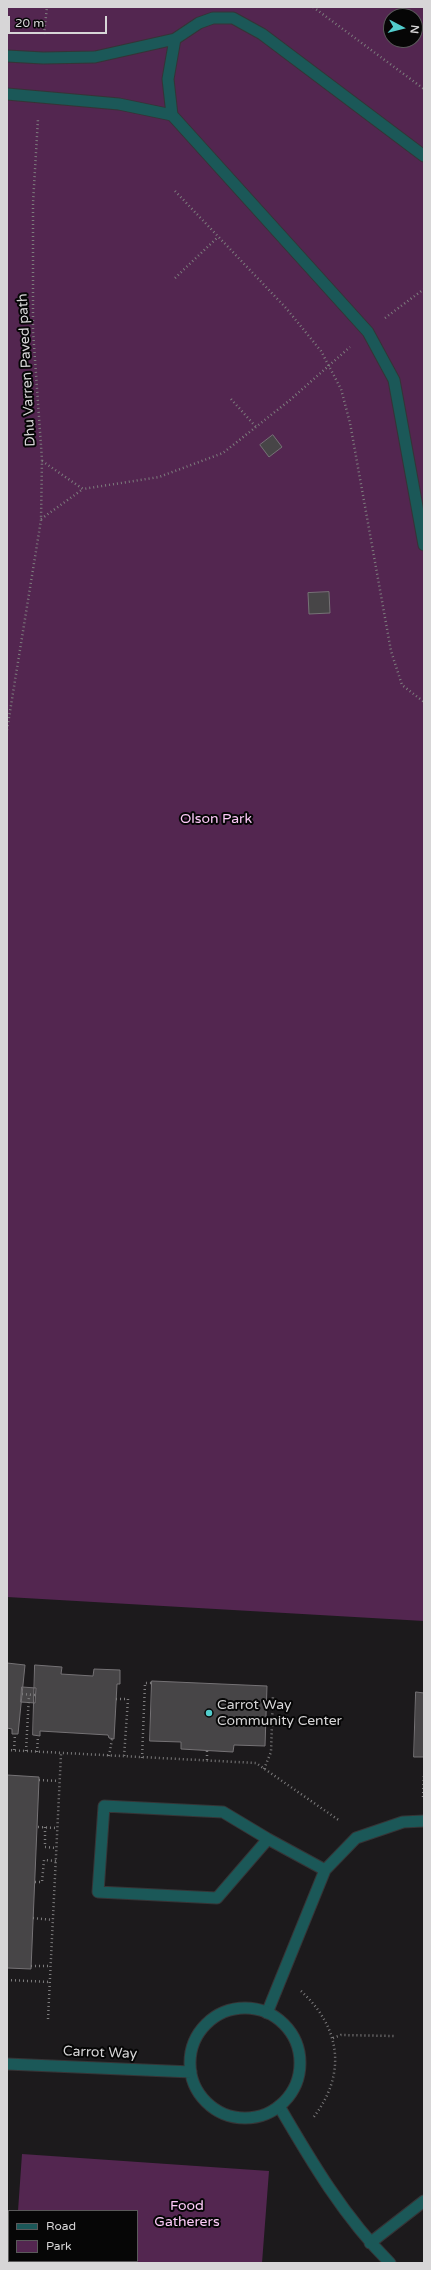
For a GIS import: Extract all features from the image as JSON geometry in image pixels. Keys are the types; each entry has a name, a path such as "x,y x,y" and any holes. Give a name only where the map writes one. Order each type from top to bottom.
{"street":[{"path":"7,56 43,58 95,57 175,39 199,23 213,18 233,18 262,34 424,156"},
{"path":"175,39 168,79 172,115 368,332 394,380 424,545"},
{"path":"7,94 119,104 172,115"},
{"path":"268,1839 217,1898 98,1892 104,1806 223,1812 268,1839 325,1870"},
{"path":"267,2013 325,1870 356,1838 403,1822 424,1821"},
{"path":"251,2008 267,2013 283,2022 293,2037 300,2054 300,2071 294,2088 279,2106 268,2113 252,2118 236,2117 220,2112 203,2097 196,2088 191,2072 191,2055 196,2039 206,2025 219,2015 234,2009 251,2008"},
{"name":"Carrot Way","path":"7,2064 191,2072"},
{"path":"279,2106 335,2197 370,2243 390,2263"},
{"path":"370,2243 424,2201"}],"path":[{"path":"43,58 47,7"},
{"path":"313,7 424,89"},
{"name":"Dhu Varren Paved path","path":"7,730 41,520 42,460 33,331 33,203 39,96"},
{"path":"175,191 286,308 321,351 341,389 350,423 391,651 402,685 424,702"},
{"path":"175,278 218,237"},
{"path":"41,520 83,489 159,477 223,452 256,427 368,332 424,289"},
{"path":"231,399 256,427"},
{"path":"42,460 83,489"},
{"path":"142,1758 145,1683 152,1683"},
{"path":"22,1694 35,1695"},
{"path":"26,1751 29,1695"},
{"path":"264,1769 271,1752 273,1696"},
{"path":"116,1699 128,1699 124,1757"},
{"path":"14,1734 14,1750"},
{"path":"37,1752 38,1736"},
{"path":"109,1756 112,1739"},
{"path":"7,1750 60,1754 256,1763 345,1824"},
{"path":"207,1750 207,1760"},
{"path":"48,2019 54,1920 60,1754"},
{"path":"424,1774 424,1798"},
{"path":"40,1780 59,1781"},
{"path":"38,1827 58,1828"},
{"path":"45,1827 44,1848 57,1848"},
{"path":"35,1882 42,1882 44,1860 56,1861"},
{"path":"33,1918 54,1920"},
{"path":"31,1966 51,1966"},
{"path":"7,1980 50,1982"},
{"path":"299,1989 315,2004 330,2027 333,2038 335,2058 333,2076 326,2098 310,2120"},
{"path":"333,2038 341,2035 394,2036"}],"green space":[{"name":"Olson Park","path":"7,7 424,7 424,1621 7,1597"},
{"name":"Food Gatherers","path":"22,2154 269,2171 262,2263 14,2263 138,2262 138,2210 18,2210"}],"building":[{"path":"273,435 282,447 269,457 260,445"},
{"path":"329,592 330,613 309,614 308,593"},
{"path":"7,1663 25,1665 18,1734 12,1734 12,1729 7,1728"},
{"path":"35,1665 62,1667 61,1674 93,1676 94,1669 120,1670 120,1684 117,1684 114,1739 109,1738 108,1735 40,1731 40,1736 33,1735"},
{"name":"Carrot Way Community Center","path":"152,1681 267,1686 265,1746 234,1745 233,1752 181,1749 181,1742 150,1741"},
{"path":"22,1687 36,1688 35,1703 21,1702"},
{"path":"416,1692 424,1693 424,1757 414,1757"},
{"path":"7,1775 39,1777 31,1969 7,1968"}],"place":[{"name":"Carrot Way Community Center","path":"209,1713"}]}
